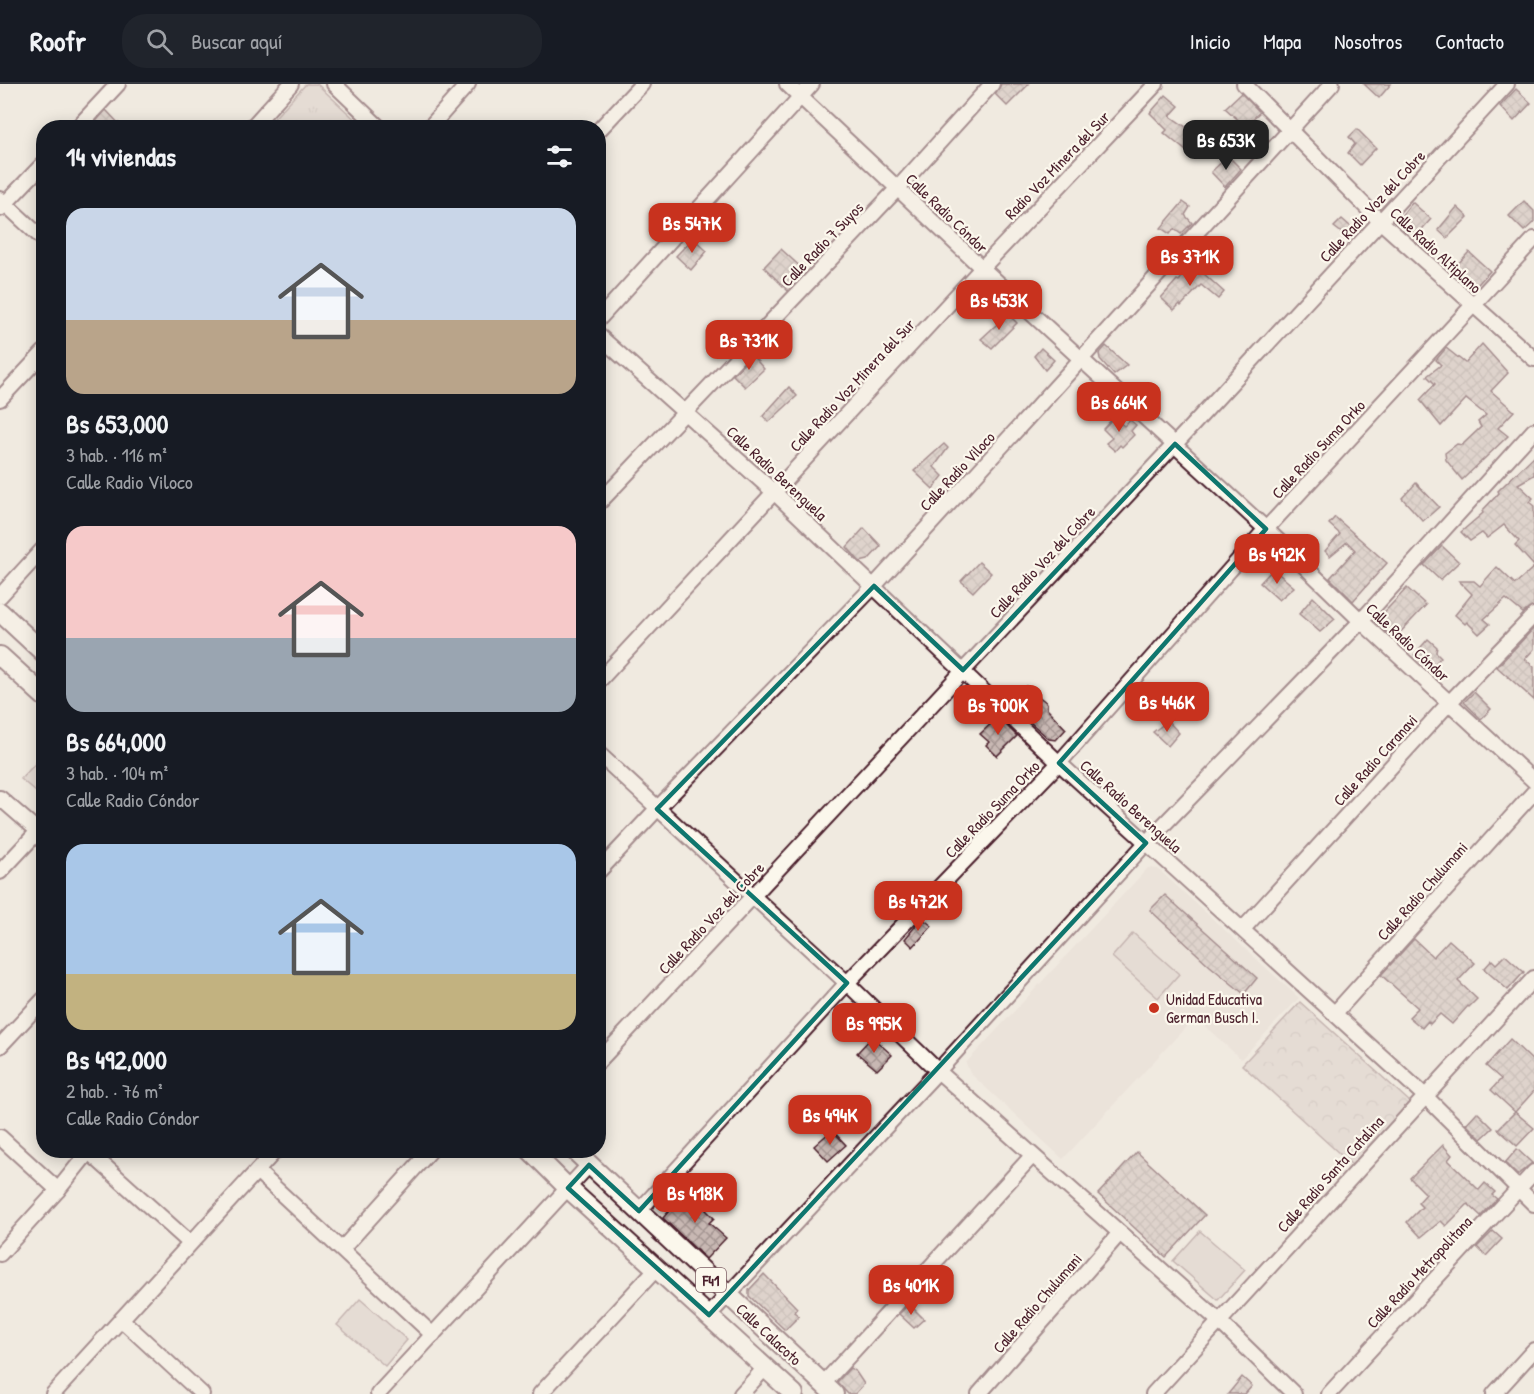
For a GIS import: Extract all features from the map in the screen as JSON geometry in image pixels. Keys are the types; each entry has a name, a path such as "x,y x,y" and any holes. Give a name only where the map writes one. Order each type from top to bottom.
{"main road":[{"path":"0,612 36,646"},
{"path":"0,656 36,689"},
{"name":"Calle Calacoto","path":"538,1158 794,1394"},
{"name":"Calle Calacoto","path":"582,1158 828,1389"}],"street":[{"path":"84,120 118,84"},
{"path":"258,120 291,84"},
{"path":"334,84 372,120"},
{"path":"436,120 468,84"},
{"path":"606,122 642,84"},
{"name":"Calle Radio Cóndor","path":"787,84 1534,781"},
{"path":"606,311 812,84"},
{"name":"Calle Radio 7 Suyos","path":"606,495 898,188 992,84"},
{"name":"Radio Voz Minera del Sur","path":"982,268 1156,84"},
{"name":"Calle Radio Altiplano","path":"1244,84 1380,221 1534,359"},
{"name":"Calle Radio Viloco","path":"606,863 874,586 1332,84"},
{"name":"Calle Radio Voz del Cobre","path":"606,1054 1508,84"},
{"path":"36,171 2,204 36,233"},
{"name":"Calle Radio Suma Orko","path":"639,1211 847,983 1059,763 1266,529 1534,239"},
{"name":"Calle Radio Voz Minera del Sur","path":"606,673 982,268"},
{"name":"Calle Radio Berenguela","path":"606,342 775,493 1059,763 1425,1096 1534,1204"},
{"path":"0,399 36,361"},
{"path":"709,1315 938,1071 1146,843 1361,621 1534,430"},
{"path":"0,596 36,557"},
{"name":"Calle Radio Caranavi","path":"1243,929 1449,703 1534,615"},
{"path":"606,761 847,983 938,1071 1219,1321 1294,1394"},
{"name":"Calle Radio Chulumani","path":"1335,1013 1534,792"},
{"path":"0,798 36,824"},
{"path":"0,873 36,833"},
{"name":"Calle Radio Santa Catalina","path":"1153,1394 1534,978"},
{"path":"0,1046 36,1008"},
{"path":"0,1137 58,1190"},
{"path":"828,1389 1032,1156"},
{"path":"0,1254 84,1158"},
{"path":"98,1158 190,1242"},
{"path":"53,1394 269,1158"},
{"path":"342,1249 424,1158"},
{"path":"378,1394 589,1165"},
{"path":"257,1171 433,1335"},
{"name":"Calle Radio Metropolitana","path":"1329,1394 1534,1172"},
{"name":"Calle Radio Chulumani","path":"979,1394 1119,1234"},
{"path":"540,1394 657,1268"},
{"path":"122,1320 202,1394"},
{"path":"1494,1394 1534,1350"},
{"path":"741,1394 765,1368"}],"highlighted area":[{"path":"1175,444 1266,529 1059,763 1146,843 709,1315 568,1188 589,1165 639,1211 847,983 657,809 874,586 963,670"}],"shaded area":[{"name":"Unidad Educativa German Busch I.","path":"1148,868 1158,869 1299,998 1241,1059 1195,1017 1063,1159 970,1073 966,1063"}],"green space":[{"path":"306,84 317,84 356,120 272,120"},
{"path":"36,763 36,792 21,779"},
{"path":"1133,933 1179,974 1158,998 1112,957"},
{"path":"1300,1002 1410,1102 1352,1165 1242,1065"},
{"path":"1200,1231 1245,1270 1218,1300 1173,1261"},
{"path":"360,1299 407,1340 385,1366 337,1325"}],"building":[{"path":"1001,84 1029,84 1007,106 995,94"},
{"path":"1364,84 1391,84 1379,98"},
{"path":"1516,89 1531,103 1514,121 1500,106"},
{"path":"1241,93 1260,112 1245,126 1225,108"},
{"path":"1166,95 1179,106 1170,116 1186,127 1196,138 1186,151 1164,133 1167,130 1150,113"},
{"path":"106,110 115,120 97,120"},
{"path":"1357,129 1376,148 1360,165 1348,153 1355,144 1349,137"},
{"path":"1228,156 1241,169 1225,187 1211,172"},
{"path":"1524,201 1534,211 1534,222 1524,231 1509,216"},
{"path":"1183,202 1190,207 1185,215 1192,223 1181,234 1174,229 1170,234 1161,228"},
{"path":"1412,202 1431,219 1416,236 1398,220"},
{"path":"1457,207 1468,217 1447,238 1438,230"},
{"path":"1342,219 1358,233 1351,240 1334,227"},
{"path":"693,238 707,251 691,270 676,256"},
{"path":"781,249 806,272 788,291 764,267"},
{"path":"1469,252 1490,271 1478,284 1471,287 1452,270"},
{"path":"1192,263 1224,292 1218,299 1201,285 1181,306 1180,304 1174,310 1161,298 1177,280 1179,281"},
{"path":"1008,314 1017,323 992,348 981,339"},
{"path":"1482,344 1508,373 1491,391 1514,411 1498,428 1508,436 1462,480 1446,460 1445,453 1457,444 1462,445 1481,427 1478,422 1486,415 1466,399 1441,426 1420,400 1435,384 1427,376 1441,365 1436,360 1446,348 1465,363"},
{"path":"1106,346 1127,365 1114,375 1100,359 1099,354"},
{"path":"1041,348 1054,360 1045,370 1034,356"},
{"path":"752,355 764,369 745,387 733,375"},
{"path":"789,387 797,396 769,422 763,416"},
{"path":"1114,417 1124,426 1130,420 1136,425 1131,431 1134,435 1115,451 1106,443 1112,438 1103,429"},
{"path":"944,444 948,448 934,467 943,476 933,489 914,471"},
{"path":"1534,456 1534,475 1518,484 1533,498 1529,502 1534,506 1534,566 1515,545 1519,541 1504,525 1487,538 1482,533 1470,541 1461,532 1483,513 1482,511 1499,493 1498,491"},
{"path":"1416,483 1439,507 1423,521 1402,498"},
{"path":"1335,517 1387,563 1353,601 1330,578 1355,550 1347,542 1330,556 1325,551 1340,534 1329,524"},
{"path":"864,528 881,546 868,560 860,562 847,547"},
{"path":"1442,546 1459,562 1440,580 1424,565"},
{"path":"979,562 991,573 973,592 961,581"},
{"path":"1497,567 1515,584 1534,567 1534,606 1523,613 1506,599 1484,619 1490,624 1479,634 1467,622 1465,624 1455,615 1472,594 1459,581 1474,581 1480,586"},
{"path":"1273,569 1294,587 1279,600 1260,583"},
{"path":"1407,588 1426,605 1394,639 1375,622"},
{"path":"1313,597 1335,619 1320,632 1299,614"},
{"path":"1534,628 1534,649 1525,659 1534,667 1534,700 1497,667"},
{"path":"1428,639 1437,647 1436,652 1441,657 1430,670 1414,655"},
{"path":"1026,686 1047,703 1047,709 1066,729 1056,740 1049,739 1010,704"},
{"path":"1474,692 1491,709 1481,719 1464,702"},
{"path":"998,717 1017,736 997,756 986,745 989,742 980,734"},
{"path":"1168,721 1179,733 1168,746 1153,732"},
{"path":"1165,895 1257,978 1244,994 1150,910"},
{"path":"922,918 932,926 913,947 905,939"},
{"path":"1414,939 1433,957 1449,940 1475,963 1458,981 1477,999 1452,1024 1440,1014 1430,1024 1428,1021 1422,1028 1409,1017 1418,1008 1381,975"},
{"path":"1505,955 1524,972 1508,990 1484,969 1492,960 1496,964"},
{"path":"872,1037 892,1055 877,1070 857,1053"},
{"path":"1510,1039 1534,1062 1534,1091 1515,1112 1491,1090 1501,1079 1486,1066"},
{"path":"1477,1112 1493,1128 1481,1139 1466,1124"},
{"path":"1515,1112 1534,1128 1517,1146 1498,1129"},
{"path":"832,1130 846,1145 828,1161 814,1146"},
{"path":"1443,1145 1452,1155 1448,1160 1479,1190 1485,1183 1495,1192 1492,1195 1497,1199 1481,1216 1468,1204 1446,1226 1441,1221 1421,1237 1407,1222 1422,1207 1418,1203 1426,1194 1410,1178"},
{"path":"1517,1149 1532,1163 1517,1175 1505,1163"},
{"path":"1137,1152 1205,1215 1166,1257 1098,1194"},
{"path":"689,1188 709,1206 706,1210 714,1218 709,1223 726,1238 706,1259 663,1218"},
{"path":"1493,1231 1502,1239 1486,1256 1477,1247"},
{"path":"764,1274 797,1308 794,1312 799,1316 785,1330 749,1296 749,1290"},
{"path":"909,1304 924,1319 914,1328 899,1314"},
{"path":"850,1368 856,1372 864,1384 855,1394 848,1394 837,1382"},
{"path":"1242,1377 1252,1386 1245,1394 1228,1394"}],"place":[{"name":"Unidad Educativa German Busch I.","path":"1154,1008"}]}
